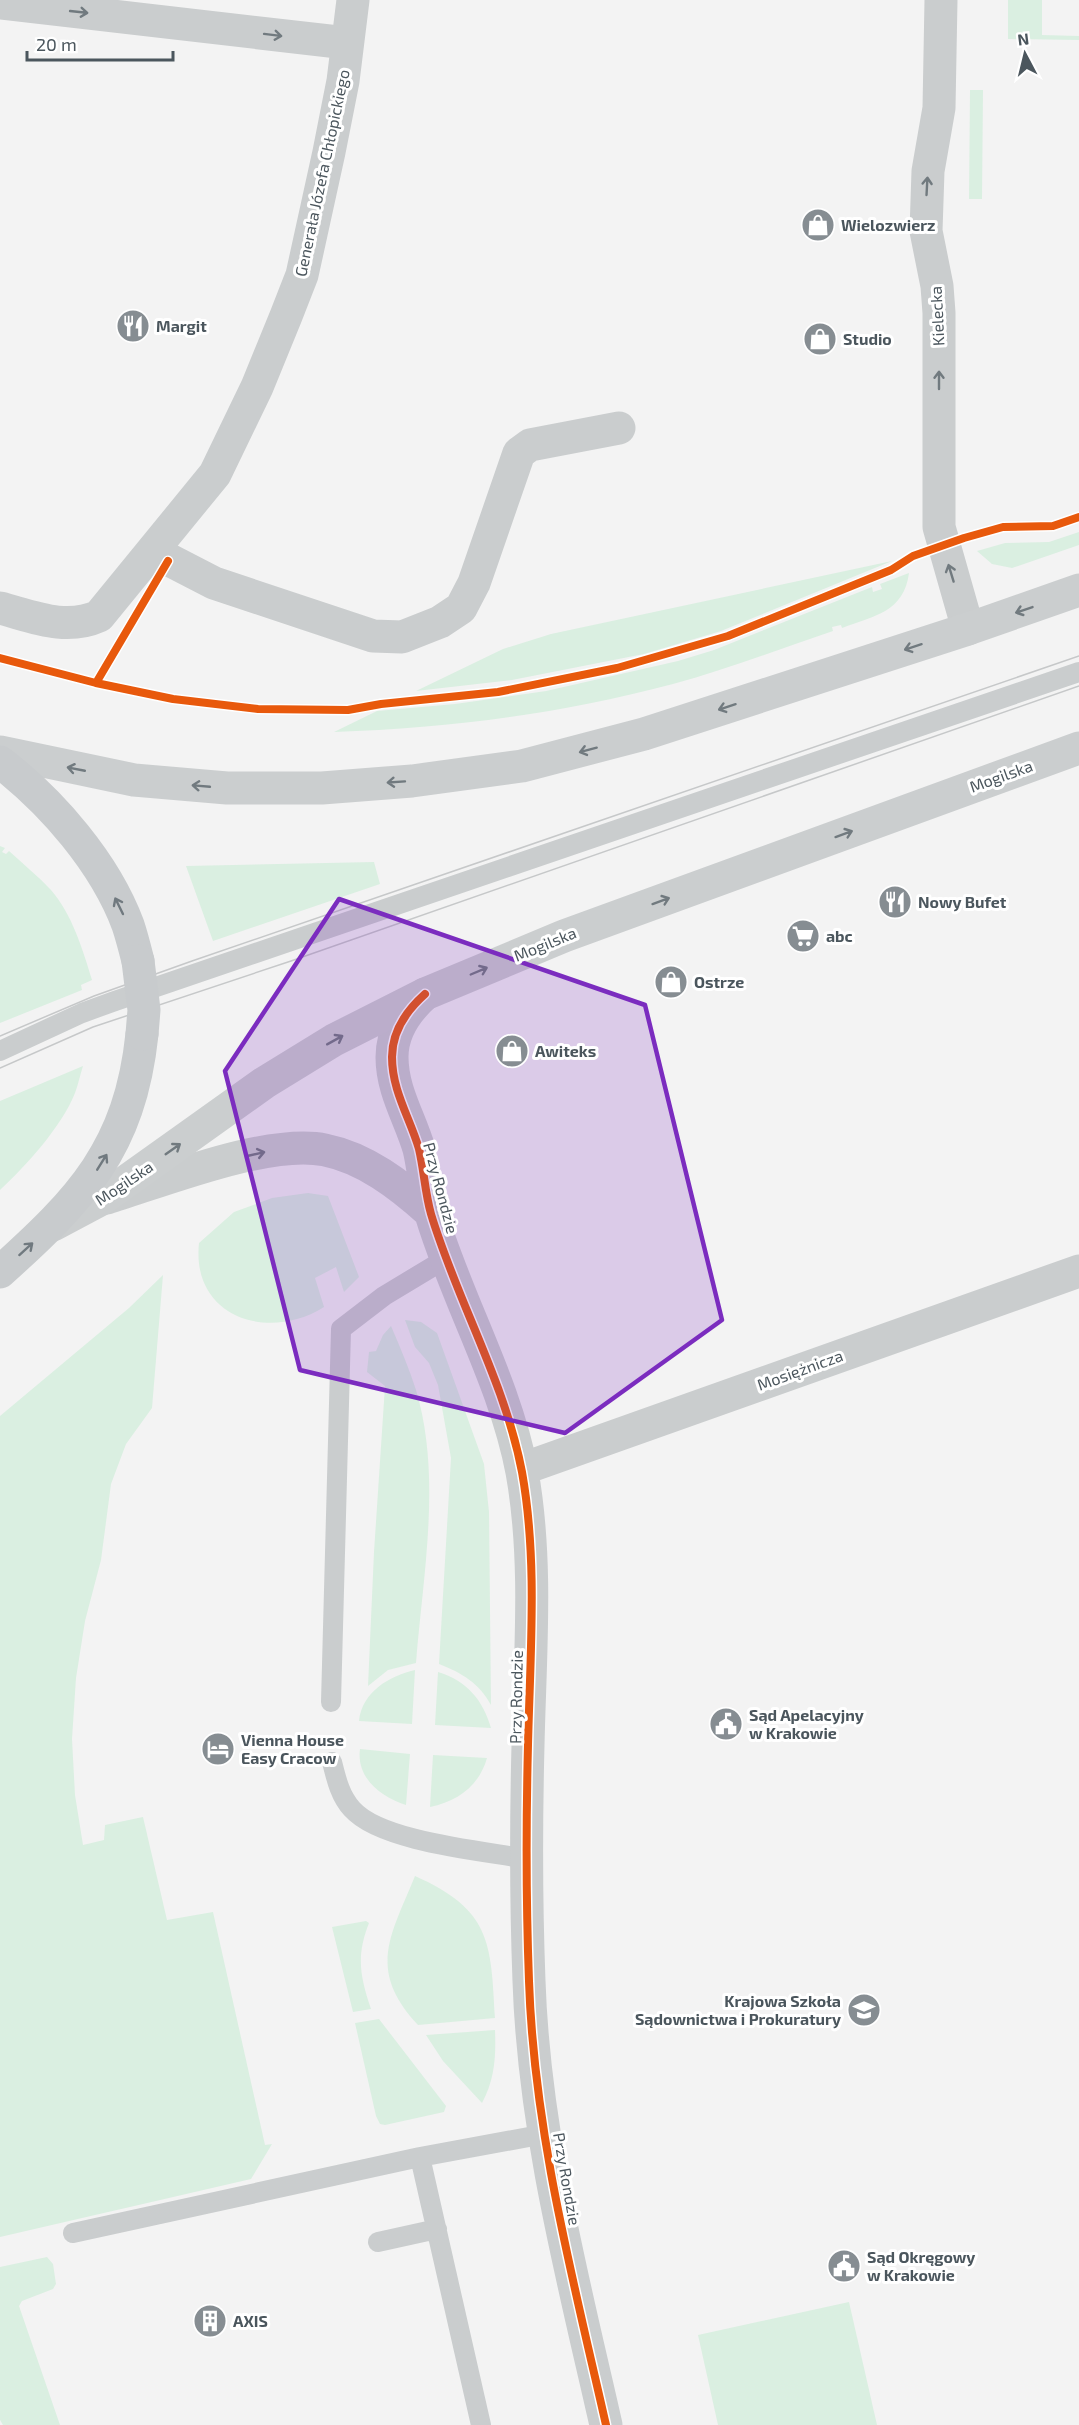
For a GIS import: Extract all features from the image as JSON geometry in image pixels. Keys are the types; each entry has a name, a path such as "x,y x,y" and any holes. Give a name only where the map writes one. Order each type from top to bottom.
{"main road":[{"path":"0,752 134,780 227,788 322,788 412,781 522,766 644,734 968,629 1079,590"},
{"name":"Mogilska","path":"53,1225 100,1200 264,1083 334,1040 425,994 575,932 1079,748"},
{"path":"0,762 46,802 86,850 116,899 128,925 138,961 143,1001 142,1034 136,1081 124,1119 114,1139 96,1172 76,1199 53,1225 0,1272"}],"street":[{"name":"Generała Józefa Chłopickiego","path":"0,608 47,621 68,624 85,622 99,616 113,602 215,474 257,387 297,290 331,143 353,0"},
{"name":"Kielecka","path":"941,0 939,108 928,171 926,231 938,300 939,527 968,629"},
{"path":"0,3 348,43"},
{"path":"152,551 214,583 373,636 402,637 440,622 461,608 474,583 509,475 519,453 530,445 619,428"},
{"name":"Przy Rondzie","path":"425,994 411,1006 396,1032 392,1059 401,1104 418,1148 430,1212 508,1419 522,1469 527,1505 530,1563 528,1859 530,2022 536,2078 559,2216 606,2425"},
{"name":"Przy Rondzie","path":"100,1200 231,1160 279,1149 305,1148 324,1149 341,1154 383,1174 407,1191 430,1212"},
{"name":"Mosiężnicza","path":"522,1469 1079,1271"}],"lane":[{"path":"0,1051 82,1013 183,977 1079,672"},
{"path":"331,1701 341,1329 384,1296 447,1258"},
{"path":"332,1762 343,1796 352,1809 368,1821 411,1838 528,1859"},
{"path":"73,2233 420,2157 545,2134"},
{"path":"420,2157 481,2425"},
{"path":"378,2242 437,2229"}],"highlighted area":[{"path":"339,899 645,1005 722,1320 565,1433 300,1370 225,1071"}],"green space":[{"path":"1008,0 1042,0 1042,35 1079,36 1079,40 1008,39"},
{"path":"970,90 983,90 982,199 969,199"},
{"path":"1079,532 1079,545 1012,568 992,564 977,551 1005,543 1049,542"},
{"path":"892,561 721,631 644,654 512,680 416,691 503,649 551,634"},
{"path":"909,573 901,596 886,611 876,616 842,628 841,625 832,627 833,631 673,684 589,704 505,718 420,727 334,732 377,711 455,704 546,691 678,661 714,650 872,587 873,592 882,589 880,584"},
{"path":"0,846 5,848 2,852 6,854 9,851 46,885 65,910 76,933 92,980 81,985 82,990 0,1023"},
{"path":"374,862 380,884 213,941 186,866"},
{"path":"83,1066 75,1093 61,1119 32,1157 0,1190 0,1101"},
{"path":"308,1193 328,1196 359,1277 344,1292 336,1267 315,1278 324,1307 303,1317 280,1322 258,1322 238,1316 221,1305 207,1290 200,1269 199,1243 234,1212 272,1198"},
{"path":"163,1275 152,1408 126,1444 111,1484 101,1560 85,1621 76,1678 72,1739 75,1795 83,1845 104,1840 105,1825 143,1817 167,1920 213,1912 265,2145 272,2144 251,2179 0,2237 0,1416 129,1308"},
{"path":"405,1320 421,1322 437,1333 484,1464 489,1512 491,1705 469,1680 439,1664 451,1458 438,1385 429,1363 415,1347"},
{"path":"391,1326 416,1390 424,1423 429,1491 426,1560 416,1663 388,1670 368,1686 385,1386 367,1372 369,1352 376,1351 383,1335"},
{"path":"415,1670 412,1724 359,1721 365,1702 378,1687 396,1676"},
{"path":"438,1672 457,1681 472,1693 488,1718 491,1728 435,1725"},
{"path":"360,1749 410,1754 406,1805 388,1797 372,1785 362,1769"},
{"path":"433,1755 487,1758 479,1777 466,1791 450,1801 430,1807"},
{"path":"415,1876 459,1902 473,1916 482,1931 491,1969 495,2018 418,2025 402,2005 392,1987 388,1970 388,1953 398,1917"},
{"path":"366,1921 369,1923 362,1946 361,1966 371,2009 353,2012 332,1927"},
{"path":"379,2019 446,2106 444,2112 385,2125 380,2124 376,2116 355,2023"},
{"path":"495,2030 494,2067 490,2085 482,2103 443,2061 426,2035"},
{"path":"47,2257 53,2264 56,2284 53,2289 22,2301 19,2306 60,2425 3,2425 0,2420 0,2267"},
{"path":"849,2302 877,2425 718,2425 698,2335"}],"tram line":[{"path":"0,1036 94,996 192,961 1079,656"},
{"path":"0,1068 93,1027 291,961 1079,686"}],"cycle path":[{"path":"0,658 96,683 173,699 258,709 348,710 381,704 498,692 617,668 728,636 891,570 913,556 964,538 1003,527 1053,526 1079,517"},
{"path":"96,683 168,561"},
{"path":"425,994 412,1007 397,1030 392,1057 393,1069 398,1093 419,1149 431,1214 493,1374 522,1472 527,1506 531,1574 527,1863 532,2037 538,2094 557,2205 606,2425"}],"place":[{"name":"Wielozwierz","path":"818,225"},
{"name":"Margit","path":"133,326"},
{"name":"Studio","path":"820,339"},
{"name":"Nowy Bufet","path":"895,902"},
{"name":"abc","path":"803,936"},
{"name":"Ostrze","path":"671,982"},
{"name":"Awiteks","path":"512,1051"},
{"name":"Sąd Apelacyjny w Krakowie","path":"726,1724"},
{"name":"Vienna House Easy Cracow","path":"218,1749"},
{"name":"Krajowa Szkoła Sądownictwa i Prokuratury","path":"864,2010"},
{"name":"Sąd Okręgowy w Krakowie","path":"844,2266"},
{"name":"AXIS","path":"210,2321"}]}
